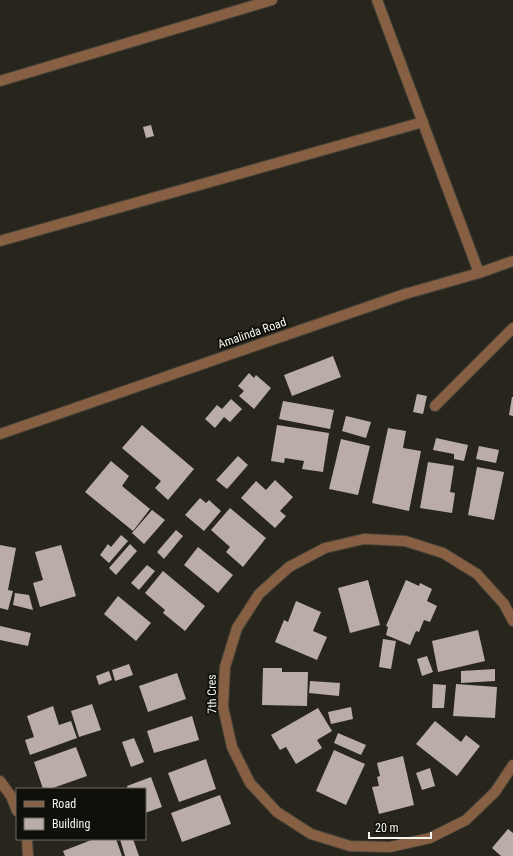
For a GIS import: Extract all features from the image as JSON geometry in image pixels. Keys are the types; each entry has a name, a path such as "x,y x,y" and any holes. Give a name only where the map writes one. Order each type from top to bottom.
{"street":[{"path":"0,81 272,0"},
{"path":"377,0 479,273"},
{"path":"0,241 423,122"},
{"name":"Amalinda Road","path":"0,434 405,294 479,273 513,261"},
{"path":"435,406 513,328"},
{"name":"7th Cres","path":"513,621 504,604 477,574 443,553 404,541 364,539 325,548 289,567 259,594 237,628 225,667 223,707 232,747 250,783 277,812 311,834 350,846 390,848 430,838 466,820 495,792 513,765"},
{"path":"0,781 11,796 16,808"},
{"path":"27,840 28,856"}],"building":[{"path":"151,125 154,136 146,138 143,127"},
{"path":"333,356 341,377 292,396 284,375"},
{"path":"249,373 254,378 256,375 271,388 254,409 239,396 244,391 238,386"},
{"path":"417,394 427,396 423,414 413,412"},
{"path":"513,397 513,416 509,415"},
{"path":"231,399 242,409 230,422 224,417 215,428 205,419 217,405 222,409"},
{"path":"283,401 334,410 330,429 279,419"},
{"path":"346,416 371,422 366,438 342,431"},
{"path":"142,425 194,469 168,500 155,488 161,481 122,448"},
{"path":"277,425 329,433 323,472 302,469 304,461 285,458 284,463 271,461"},
{"path":"388,428 406,431 403,448 421,451 409,511 372,503"},
{"path":"436,438 468,445 464,461 454,459 454,454 433,450"},
{"path":"341,439 370,446 358,495 329,489"},
{"path":"479,446 499,450 496,463 476,459"},
{"path":"238,456 248,465 227,489 216,480"},
{"path":"111,461 129,476 122,486 150,509 133,531 85,492"},
{"path":"428,462 454,466 450,492 455,493 452,513 420,508"},
{"path":"477,467 504,472 494,520 468,515"},
{"path":"275,480 293,497 280,511 286,516 275,528 241,498 256,481 266,490"},
{"path":"200,498 206,503 209,500 221,511 204,531 185,515"},
{"path":"230,508 266,538 243,567 226,552 230,547 211,530"},
{"path":"152,510 165,520 144,544 132,533"},
{"path":"176,530 183,536 164,559 157,552"},
{"path":"121,535 128,541 109,563 100,555 108,544 111,547"},
{"path":"130,544 137,551 116,575 109,568"},
{"path":"0,545 16,548 8,590 13,591 8,610 0,608"},
{"path":"61,545 76,596 40,607 33,583 43,580 35,552"},
{"path":"198,547 233,575 218,593 184,565"},
{"path":"147,565 155,571 139,590 131,583"},
{"path":"163,571 205,606 185,631 163,613 165,610 145,593"},
{"path":"368,580 380,625 350,633 338,588"},
{"path":"406,580 419,586 420,583 432,589 427,601 437,606 430,622 424,620 419,632 416,631 410,645 386,635 388,627 386,626"},
{"path":"15,593 29,595 33,610 13,605"},
{"path":"118,596 151,623 136,641 104,614"},
{"path":"296,601 321,612 313,631 327,637 317,660 275,642 284,620 288,622"},
{"path":"0,626 31,633 28,646 0,640"},
{"path":"478,630 485,661 438,672 432,641"},
{"path":"383,639 396,641 391,669 379,667"},
{"path":"427,656 433,672 422,676 417,659"},
{"path":"129,664 133,675 115,681 112,670"},
{"path":"263,668 282,668 282,672 308,672 307,706 262,705"},
{"path":"495,669 495,681 461,683 461,671"},
{"path":"109,671 112,680 99,685 96,676"},
{"path":"177,673 186,699 148,712 139,686"},
{"path":"310,681 340,683 339,696 309,693"},
{"path":"433,684 446,685 444,708 432,708"},
{"path":"456,684 497,687 495,718 453,716"},
{"path":"92,704 101,730 79,737 71,711"},
{"path":"53,706 59,725 71,721 77,738 30,755 25,740 34,737 27,716"},
{"path":"351,707 353,719 331,724 328,712"},
{"path":"318,708 332,731 317,740 322,748 296,764 286,747 280,750 271,735"},
{"path":"192,716 199,740 154,753 147,731"},
{"path":"435,721 461,742 466,735 480,746 457,776 416,744"},
{"path":"338,733 366,745 361,755 334,743"},
{"path":"134,738 144,762 131,767 122,742"},
{"path":"76,747 87,776 53,788 43,788 34,762"},
{"path":"334,750 365,764 346,805 316,791"},
{"path":"403,756 414,805 379,814 372,787 379,786 377,777 380,776 377,763"},
{"path":"206,759 216,789 179,802 168,773"},
{"path":"430,768 435,786 422,790 416,773"},
{"path":"151,777 162,807 146,813 146,788 128,788 127,786"},
{"path":"220,795 231,824 182,842 171,813"},
{"path":"508,829 513,833 513,856 501,856 492,848"},
{"path":"91,840 116,840 122,856 65,856 63,851"},
{"path":"120,840 133,840 139,856 125,856"}]}
